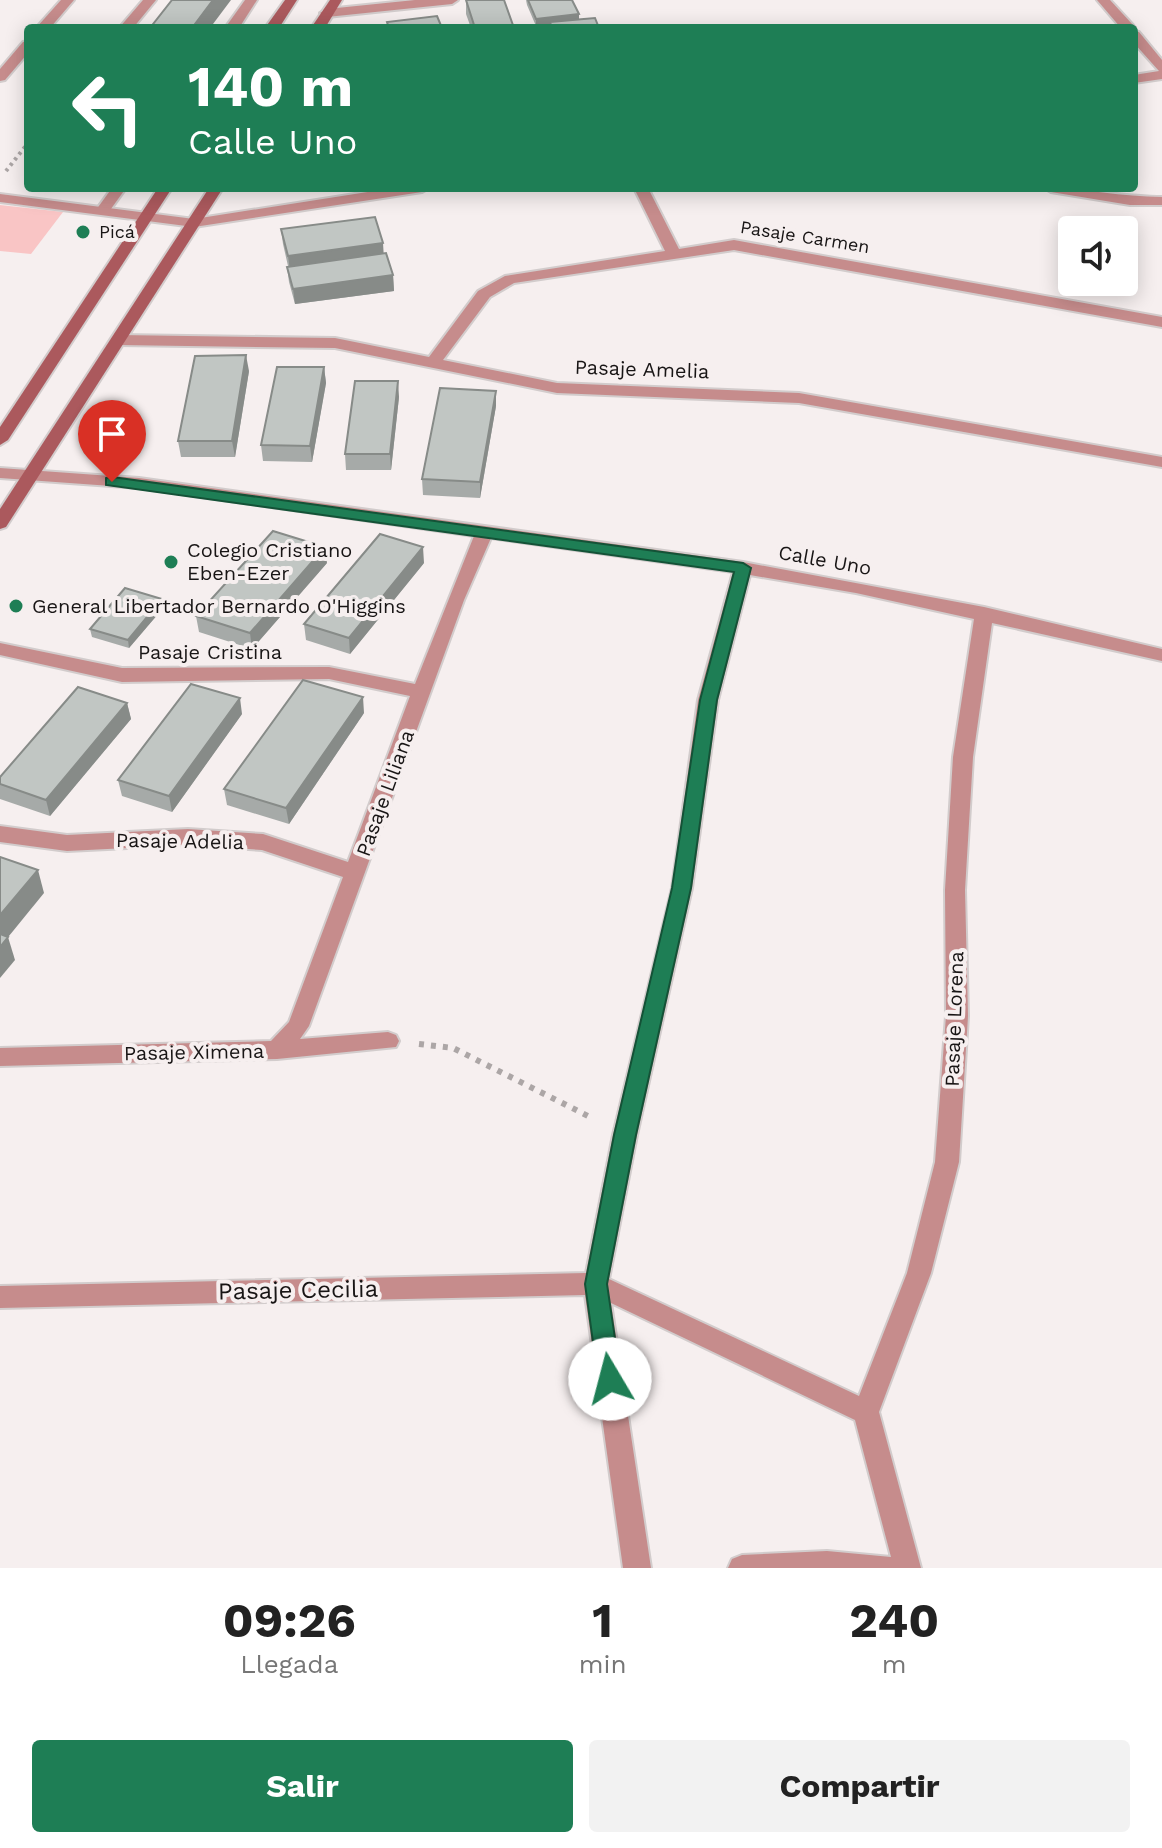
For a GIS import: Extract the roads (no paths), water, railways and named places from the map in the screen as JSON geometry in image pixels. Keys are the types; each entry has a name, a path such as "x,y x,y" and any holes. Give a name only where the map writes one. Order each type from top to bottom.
{"main road":[{"path":"275,24 291,0"},
{"path":"320,24 336,0"},
{"path":"0,440 162,192"},
{"path":"0,523 213,192"}],"street":[{"path":"47,24 68,0"},
{"path":"129,24 150,0"},
{"path":"235,24 251,0"},
{"path":"327,13 452,0"},
{"path":"1103,0 1124,24"},
{"path":"1138,40 1162,68"},
{"path":"0,77 24,50"},
{"path":"1138,78 1162,75"},
{"path":"103,210 116,192"},
{"path":"0,198 194,223 396,192"},
{"path":"643,192 674,253"},
{"path":"1075,192 1130,201 1162,201"},
{"name":"Pasaje Carmen","path":"432,364 484,294 510,279 720,245 748,246 1162,322"},
{"name":"Pasaje Amelia","path":"119,340 335,343 557,388 799,398 1162,462"},
{"name":"Calle Uno","path":"0,473 139,483 743,568 984,613 1162,655"},
{"name":"Pasaje Liliana","path":"277,1050 298,1026 455,600 485,531"},
{"path":"637,1568 596,1284 625,1135 682,888 708,700 743,568"},
{"name":"Pasaje Lorena","path":"866,1412 919,1273 947,1162 957,1016 955,890 962,771 984,613"},
{"name":"Pasaje Cristina","path":"0,649 122,675 329,673 422,692"},
{"name":"Pasaje Adelia","path":"0,834 67,843 188,837 263,842 356,873"},
{"name":"Pasaje Ximena","path":"0,1057 277,1050 388,1041"},
{"path":"596,1284 657,1316 866,1412 907,1568"},
{"name":"Pasaje Cecilia","path":"0,1297 596,1284"},
{"path":"742,1568 827,1564 885,1568"}],"place":[{"name":"Picá","path":"83,232"},
{"name":"Colegio Cristiano Eben-Ezer","path":"171,562"},
{"name":"General Libertador Bernardo O'Higgins","path":"16,606"}]}
